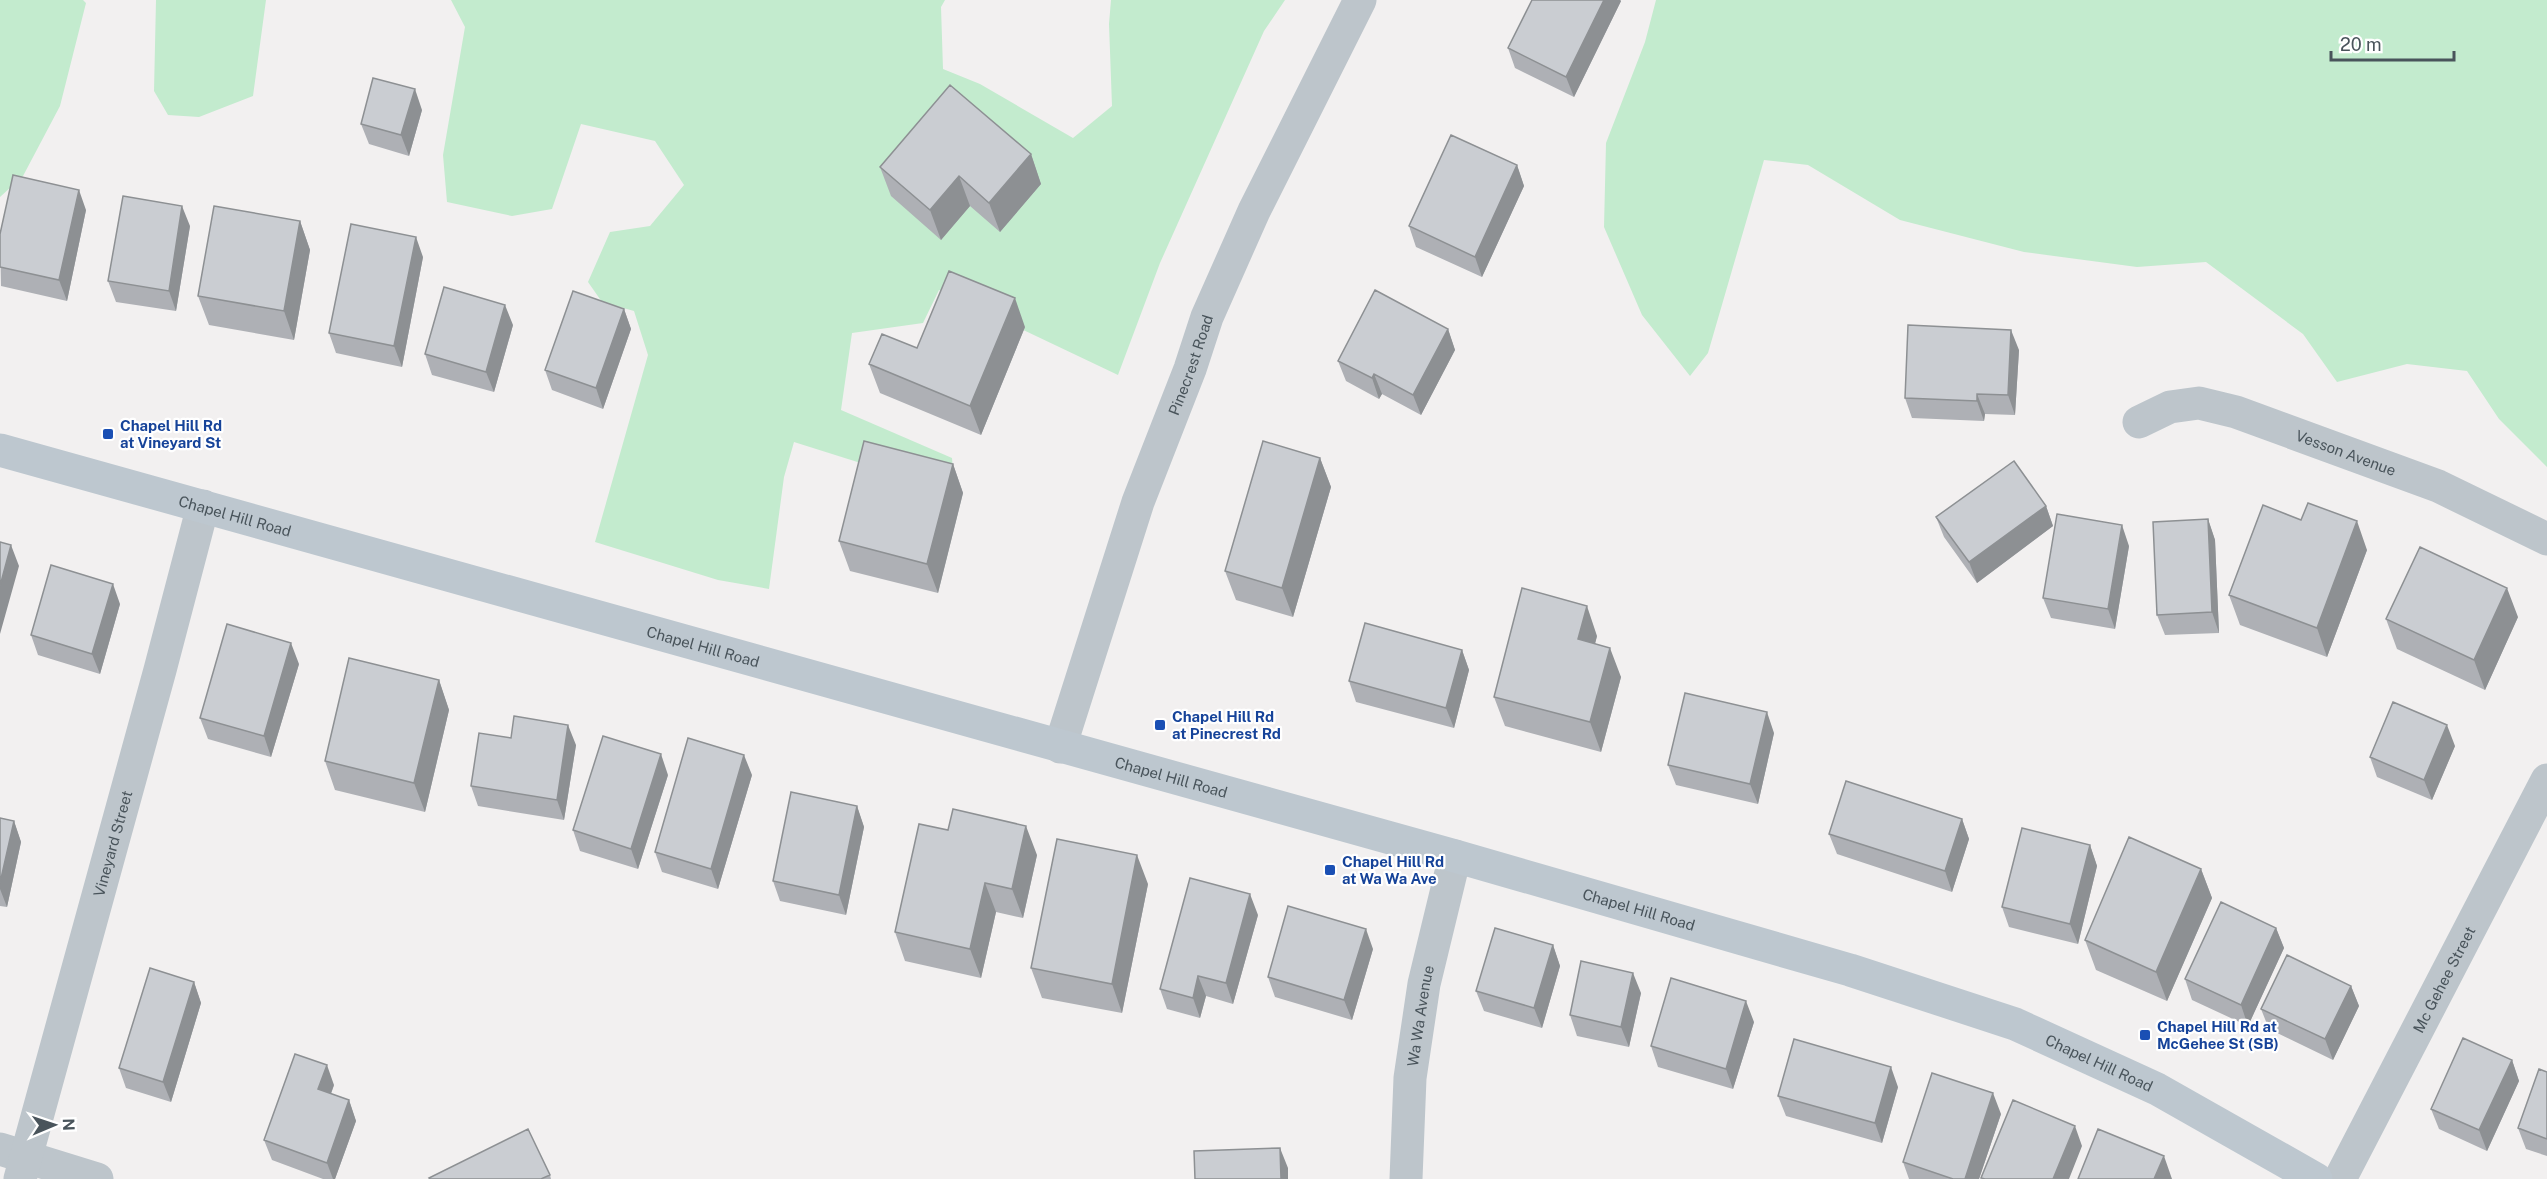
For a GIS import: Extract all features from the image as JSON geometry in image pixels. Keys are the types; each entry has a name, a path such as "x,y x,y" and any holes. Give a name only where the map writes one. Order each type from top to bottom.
{"street":[{"name":"Pinecrest Road","path":"1060,747 1138,502 1190,369 1207,317 1254,211 1360,0"},
{"name":"Vesson Avenue","path":"2139,422 2170,407 2199,403 2236,412 2438,486 2547,539"},
{"name":"Chapel Hill Road","path":"0,450 1455,856 1850,970 2015,1024 2157,1089 2316,1179"},
{"name":"Vineyard Street","path":"15,1161 203,506"},
{"name":"Mc Gehee Street","path":"2340,1179 2547,780"},
{"name":"Wa Wa Avenue","path":"1406,1179 1410,1078 1422,996 1433,941 1455,856"},
{"path":"15,1161 97,1179"}],"green space":[{"path":"0,0 83,0 86,3 60,106 23,176 0,197"},
{"path":"156,0 266,0 253,96 199,117 168,115 154,91"},
{"path":"451,0 945,0 941,7 943,69 980,84 1073,138 1112,106 1109,24 1111,0 1285,0 1264,31 1160,263 1118,375 939,290 923,323 852,333 841,410 952,458 954,484 905,477 794,442 784,477 769,589 718,580 595,542 648,355 634,311 602,302 588,282 610,232 650,226 684,185 655,141 581,124 552,209 512,216 447,202 443,155 465,27"},
{"path":"1656,0 2547,0 2547,467 2499,419 2467,371 2407,364 2337,382 2303,334 2206,262 2137,267 2024,252 1900,220 1808,165 1764,160 1708,353 1690,376 1642,315 1604,227 1606,143 1645,42"}],"building":[{"path":"1532,0 1604,0 1566,77 1508,48"},
{"path":"373,78 415,89 401,135 361,124"},
{"path":"950,85 1031,154 989,203 959,176 930,210 880,167"},
{"path":"1451,135 1517,165 1475,257 1409,226"},
{"path":"13,175 79,190 59,280 0,267 0,234"},
{"path":"123,196 182,206 169,291 108,281"},
{"path":"214,206 300,221 284,311 198,296"},
{"path":"351,224 416,237 394,346 329,333"},
{"path":"949,271 1015,298 970,406 869,364 882,334 917,348"},
{"path":"444,287 505,305 486,372 425,354"},
{"path":"1375,290 1448,329 1413,395 1374,374 1372,378 1338,361"},
{"path":"573,291 624,309 596,388 545,370"},
{"path":"1908,325 2011,330 2008,395 1977,394 1977,401 1905,398"},
{"path":"864,441 953,464 927,564 839,541"},
{"path":"1263,441 1320,458 1282,588 1225,571"},
{"path":"2014,461 2046,506 1969,562 1936,517"},
{"path":"2308,503 2357,521 2317,628 2229,595 2263,505 2301,520"},
{"path":"2057,514 2122,525 2108,609 2043,598"},
{"path":"2208,519 2212,612 2157,615 2153,522"},
{"path":"0,542 11,545 0,586"},
{"path":"2420,547 2507,588 2474,660 2386,619"},
{"path":"51,565 113,584 92,654 31,635"},
{"path":"1522,588 1587,606 1578,639 1610,648 1590,722 1494,697"},
{"path":"1365,623 1462,650 1446,708 1349,681"},
{"path":"227,624 291,643 264,736 200,718"},
{"path":"349,658 439,680 414,783 325,761"},
{"path":"1685,693 1767,712 1750,784 1668,765"},
{"path":"2393,702 2447,725 2424,780 2370,757"},
{"path":"514,716 568,725 557,800 471,786 479,733 511,738"},
{"path":"603,736 661,754 631,849 573,830"},
{"path":"688,738 744,755 711,869 655,852"},
{"path":"1846,781 1962,819 1945,871 1829,834"},
{"path":"791,792 857,806 839,895 773,881"},
{"path":"953,809 1026,826 1012,889 985,883 970,949 895,932 919,824 948,830"},
{"path":"0,818 14,821 0,883"},
{"path":"2022,828 2090,845 2070,924 2002,907"},
{"path":"2129,837 2201,869 2156,972 2085,940"},
{"path":"1057,839 1137,855 1112,984 1031,968"},
{"path":"1190,878 1250,894 1226,983 1198,976 1193,998 1160,989"},
{"path":"2221,902 2276,928 2241,1005 2185,979"},
{"path":"1288,906 1366,929 1344,1000 1268,977"},
{"path":"1495,928 1553,945 1534,1008 1476,991"},
{"path":"2287,955 2351,986 2325,1039 2261,1009"},
{"path":"1581,961 1633,973 1621,1027 1570,1015"},
{"path":"150,968 194,982 163,1082 119,1068"},
{"path":"1671,978 1746,1001 1726,1069 1651,1046"},
{"path":"2463,1038 2512,1060 2479,1130 2431,1109"},
{"path":"1794,1039 1891,1067 1875,1123 1778,1096"},
{"path":"295,1054 327,1065 318,1089 349,1100 327,1163 264,1140"},
{"path":"2539,1069 2547,1072 2547,1139 2518,1128"},
{"path":"1932,1073 1993,1093 1965,1179 1953,1179 1903,1162"},
{"path":"2013,1100 2075,1126 2053,1179 1981,1178"},
{"path":"528,1129 550,1175 541,1179 429,1178"},
{"path":"2098,1129 2164,1156 2154,1179 2078,1179"},
{"path":"1280,1148 1281,1179 1195,1179 1194,1151"}],"place":[{"name":"Chapel Hill Rd at Vineyard St","path":"108,434"},
{"name":"Chapel Hill Rd at Pinecrest Rd","path":"1160,725"},
{"name":"Chapel Hill Rd at Wa Wa Ave","path":"1330,870"},
{"name":"Chapel Hill Rd at McGehee St (SB)","path":"2145,1035"}]}
